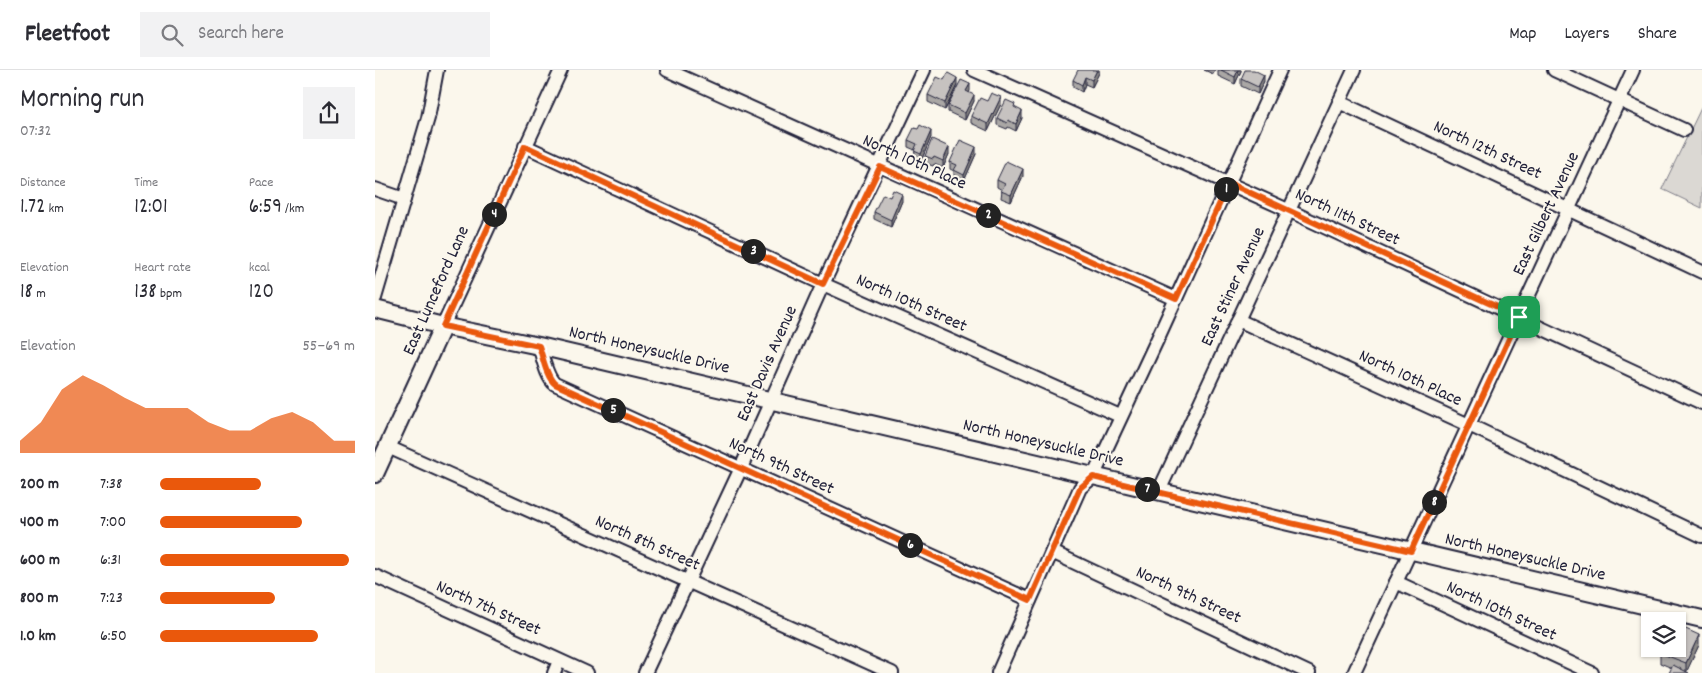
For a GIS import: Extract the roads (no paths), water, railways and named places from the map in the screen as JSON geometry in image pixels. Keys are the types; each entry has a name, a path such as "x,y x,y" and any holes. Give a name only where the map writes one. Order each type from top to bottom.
{"street":[{"path":"375,298 428,118 437,70"},
{"name":"East Lunceford Lane","path":"375,474 561,70"},
{"name":"North 10th Place","path":"667,70 1176,299"},
{"name":"East Davis Avenue","path":"645,673 741,468 823,284 880,167 924,70"},
{"name":"North 11th Street","path":"974,70 1229,183 1702,403"},
{"path":"998,673 1080,488 1093,477 1280,70"},
{"name":"East Stiner Avenue","path":"1159,492 1354,70"},
{"path":"1554,70 1684,130"},
{"name":"East Gilbert Avenue","path":"1354,673 1633,70"},
{"name":"North 12th Street","path":"1339,102 1569,208 1702,272"},
{"name":"North 10th Street","path":"525,146 823,284 1120,416"},
{"path":"375,189 404,199"},
{"name":"North Honeysuckle Drive","path":"375,309 1702,620"},
{"name":"North 10th Place","path":"1238,320 1469,425 1702,536"},
{"name":"North 9th Street","path":"539,346 552,382 555,384 1030,600"},
{"name":"North 8th Street","path":"388,447 892,673"},
{"name":"North 9th Street","path":"1052,552 1309,673"},
{"name":"North 7th Street","path":"375,576 587,673"},
{"name":"North 10th Street","path":"1396,582 1592,673"},
{"path":"554,673 559,661"}]}
